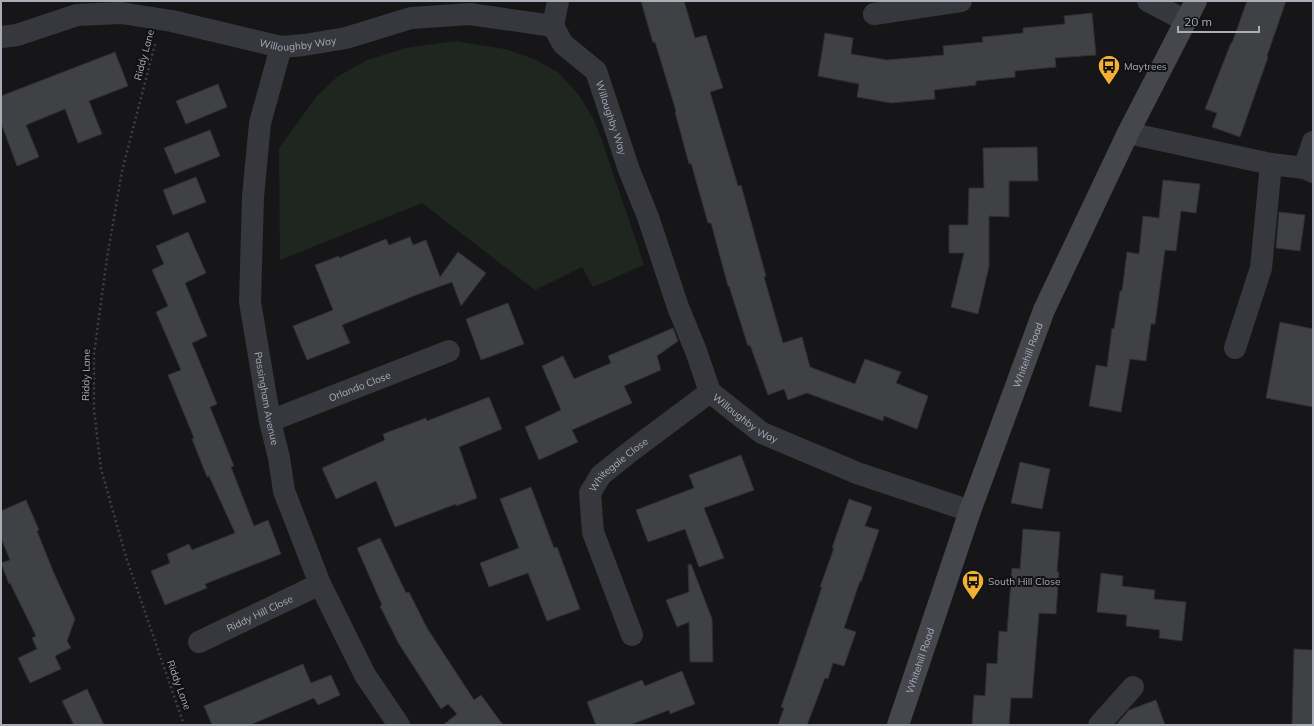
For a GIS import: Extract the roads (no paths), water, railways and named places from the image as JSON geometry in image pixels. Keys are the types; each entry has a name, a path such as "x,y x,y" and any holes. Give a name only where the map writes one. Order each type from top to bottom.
{"street":[{"path":"553,26 558,1"},
{"path":"874,14 961,1"},
{"path":"1148,1 1186,21"},
{"name":"Whitehill Road","path":"898,725 970,511 1044,310 1128,133 1196,1"},
{"name":"Willoughby Way","path":"1,37 17,35 76,15 121,13 162,20 281,47 346,38 411,18 470,14 553,26 563,44 596,71 629,170 648,217 678,307 696,351 710,392 762,433 857,473 970,511"},
{"name":"Passingham Avenue","path":"281,47 260,122 253,197 250,302 270,421 279,458 284,491 320,584 365,675 399,725"},
{"path":"1128,133 1271,164 1308,170 1313,142"},
{"path":"1235,348 1261,268 1271,164"},
{"name":"Orlando Close","path":"270,421 450,351"},
{"name":"Whitegale Close","path":"632,635 593,532 590,493 601,475 710,392"},
{"name":"Riddy Hill Close","path":"199,642 320,584"},
{"path":"1099,725 1133,687"}],"place":[{"name":"Maytrees","path":"1109,86"},
{"name":"South Hill Close","path":"973,600"}]}
